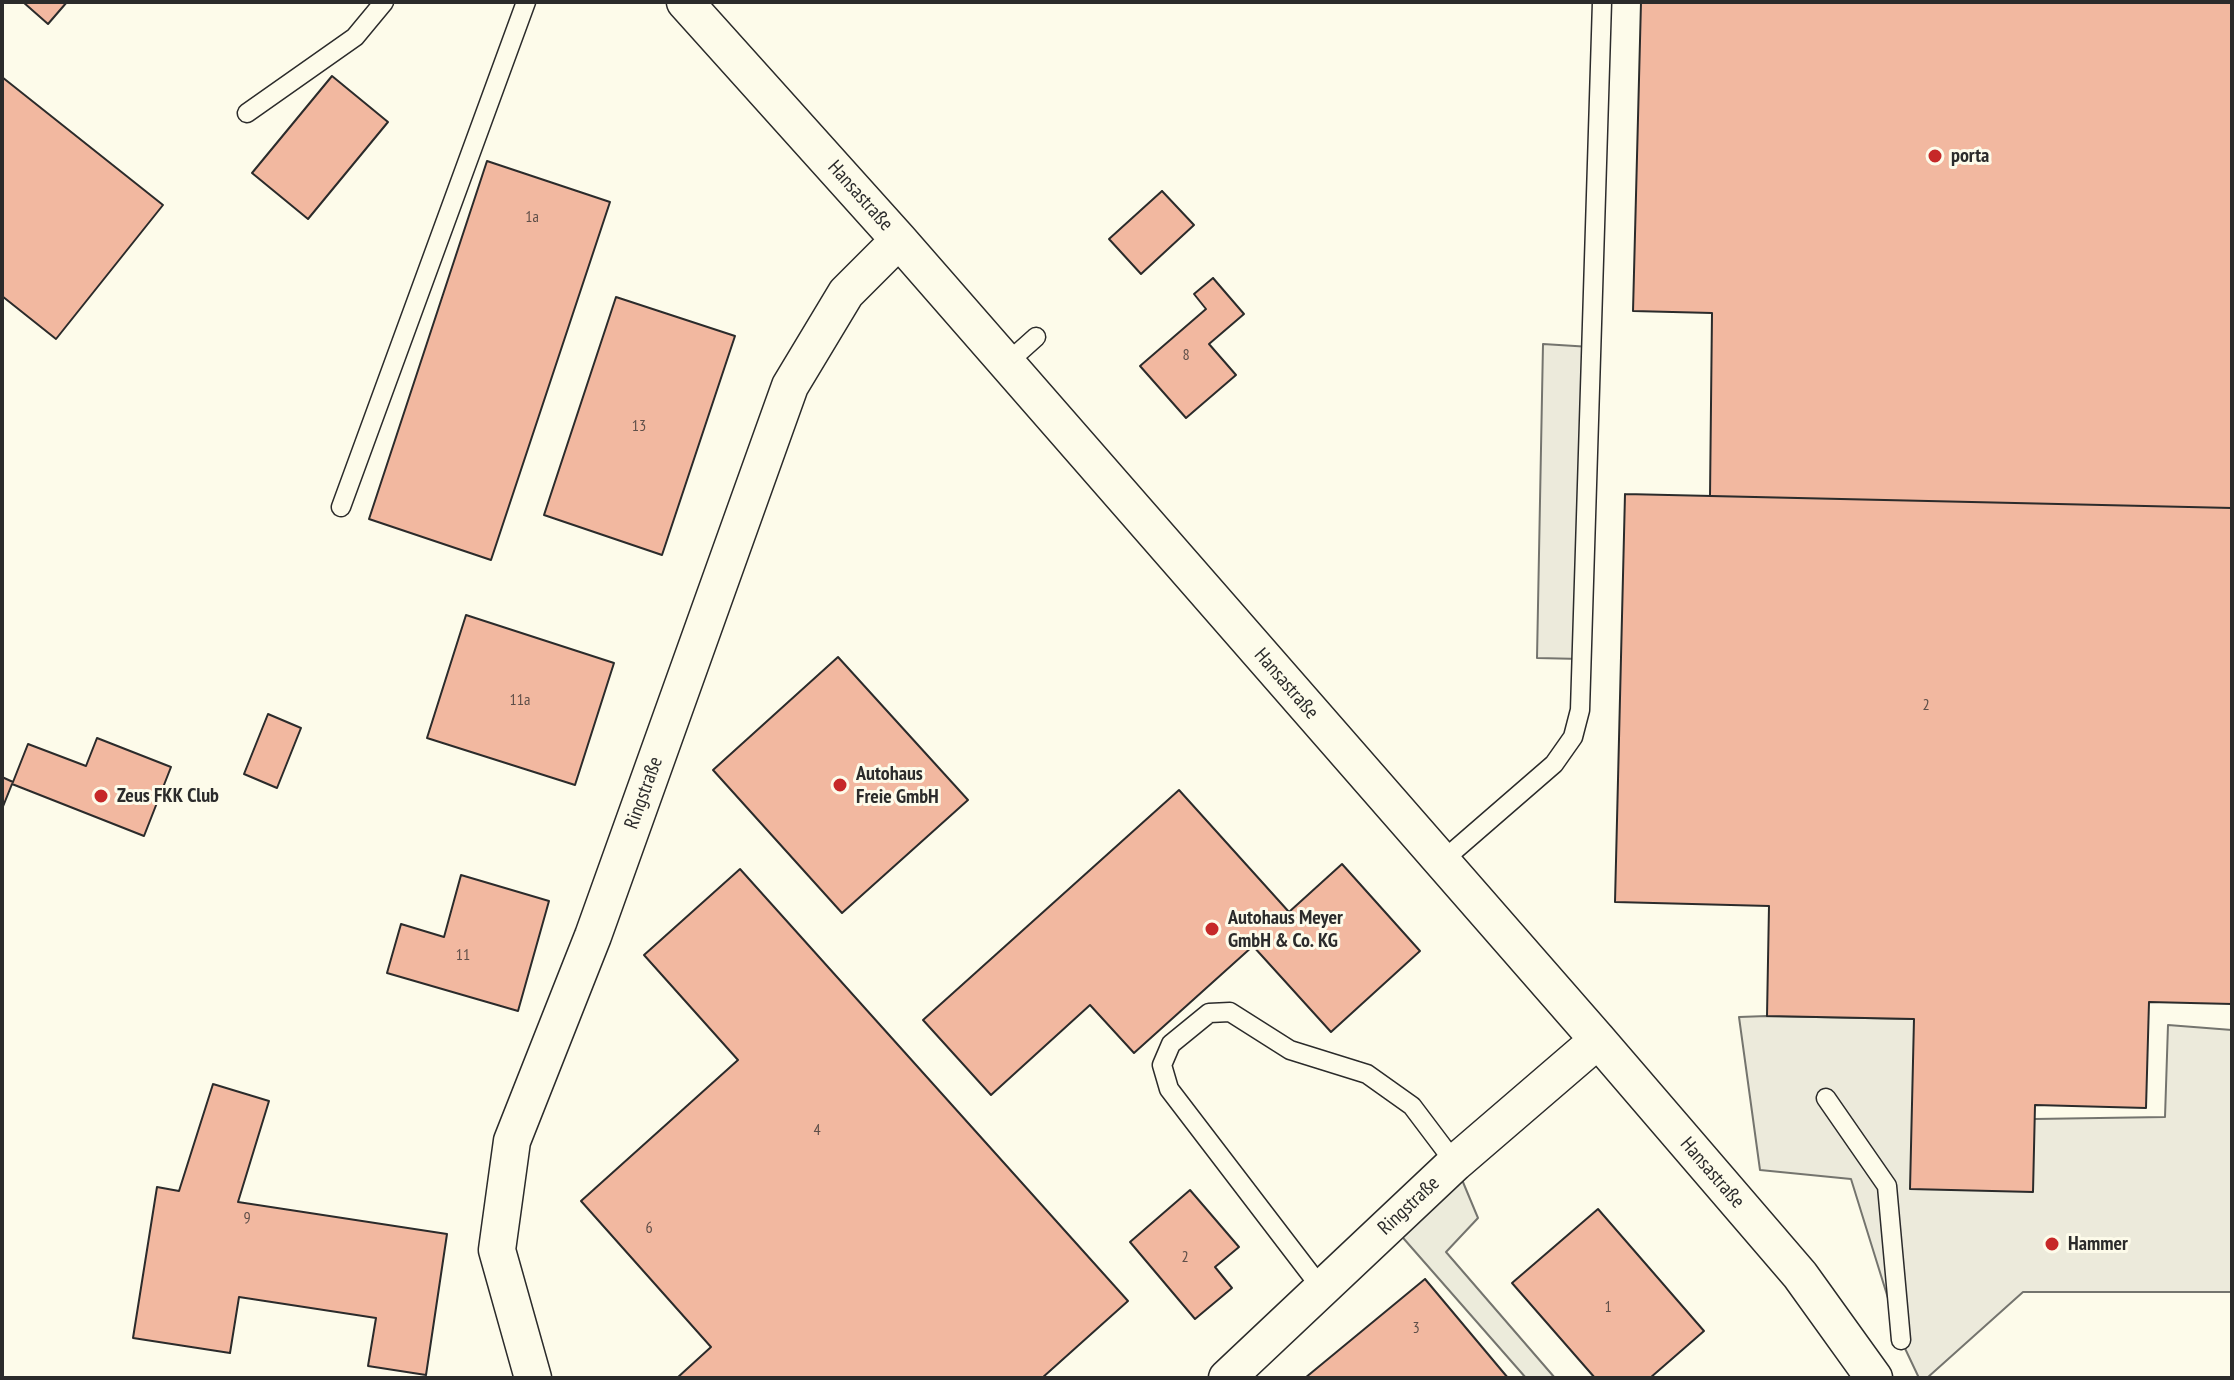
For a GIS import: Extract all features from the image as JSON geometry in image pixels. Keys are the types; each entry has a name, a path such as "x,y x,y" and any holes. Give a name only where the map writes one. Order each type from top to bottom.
{"street":[{"name":"Hansastraße","path":"685,2 899,240 1598,1040 1800,1275 1874,1378"},
{"name":"Ringstraße","path":"533,1378 497,1250 512,1141 593,936 790,386 846,293 899,240"},
{"name":"Ringstraße","path":"1227,1378 1455,1163 1598,1040"}],"lane":[{"path":"247,113 355,37 384,2"},
{"path":"341,507 526,2"},
{"path":"1441,862 1554,764 1573,737 1580,710 1602,2"},
{"path":"1007,363 1036,337"},
{"path":"1322,1289 1169,1089 1162,1065 1171,1044 1209,1013 1230,1012 1290,1050 1367,1074 1412,1106 1455,1163"},
{"path":"1826,1098 1887,1186 1901,1340"}],"shaded area":[{"path":"1543,344 1591,347 1581,659 1537,658"},
{"name":"Hammer","path":"1739,1017 1914,1019 2034,1119 2165,1117 2168,1025 2232,1030 2232,1292 2023,1292 1927,1378 1919,1378 1901,1340 1851,1179 1760,1170"},
{"path":"1455,1163 1478,1218 1446,1252 1555,1378 1526,1378 1390,1223"}],"building":[{"path":"23,2 67,2 48,24"},
{"name":"porta","path":"1641,2 2232,2 2232,508 1710,496 1712,313 1633,311"},
{"path":"332,76 388,122 308,219 252,173"},
{"path":"2,77 163,205 56,339 2,296"},
{"path":"487,161 610,202 491,560 369,519"},
{"path":"1162,191 1194,225 1141,274 1109,239"},
{"path":"1213,278 1244,314 1209,344 1236,375 1186,418 1140,366 1206,309 1194,294"},
{"path":"616,297 735,336 662,555 544,515"},
{"path":"1625,494 2232,508 2232,1004 2149,1002 2146,1108 2035,1105 2033,1192 1910,1189 1914,1019 1767,1016 1769,906 1615,902"},
{"path":"466,615 614,663 575,785 427,738"},
{"name":"Autohaus Freie GmbH","path":"838,657 968,800 842,913 713,770"},
{"path":"268,714 301,728 277,788 244,774"},
{"name":"Zeus FKK Club","path":"97,738 171,767 144,836 12,784 2,809 2,777 13,782 28,744 86,766"},
{"name":"Autohaus Meyer GmbH & Co. KG","path":"1179,790 1289,912 1342,864 1420,951 1331,1032 1253,946 1134,1053 1090,1005 991,1095 923,1020"},
{"path":"740,869 1128,1301 1042,1378 677,1378 711,1347 581,1201 738,1060 644,955"},
{"path":"461,875 549,901 518,1011 387,973 401,924 444,937"},
{"path":"213,1084 269,1101 238,1202 447,1234 426,1375 368,1366 376,1318 239,1297 230,1353 133,1338 157,1187 179,1191"},
{"path":"1190,1190 1239,1247 1215,1267 1232,1288 1195,1319 1130,1242"},
{"path":"1598,1209 1704,1331 1650,1378 1595,1378 1512,1283"},
{"path":"1425,1279 1508,1378 1305,1378"}],"place":[{"name":"porta","path":"1935,156"},
{"name":"Autohaus Freie GmbH","path":"840,785"},
{"name":"Zeus FKK Club","path":"101,796"},
{"name":"Autohaus Meyer GmbH & Co. KG","path":"1212,929"},
{"name":"Hammer","path":"2052,1244"}]}
